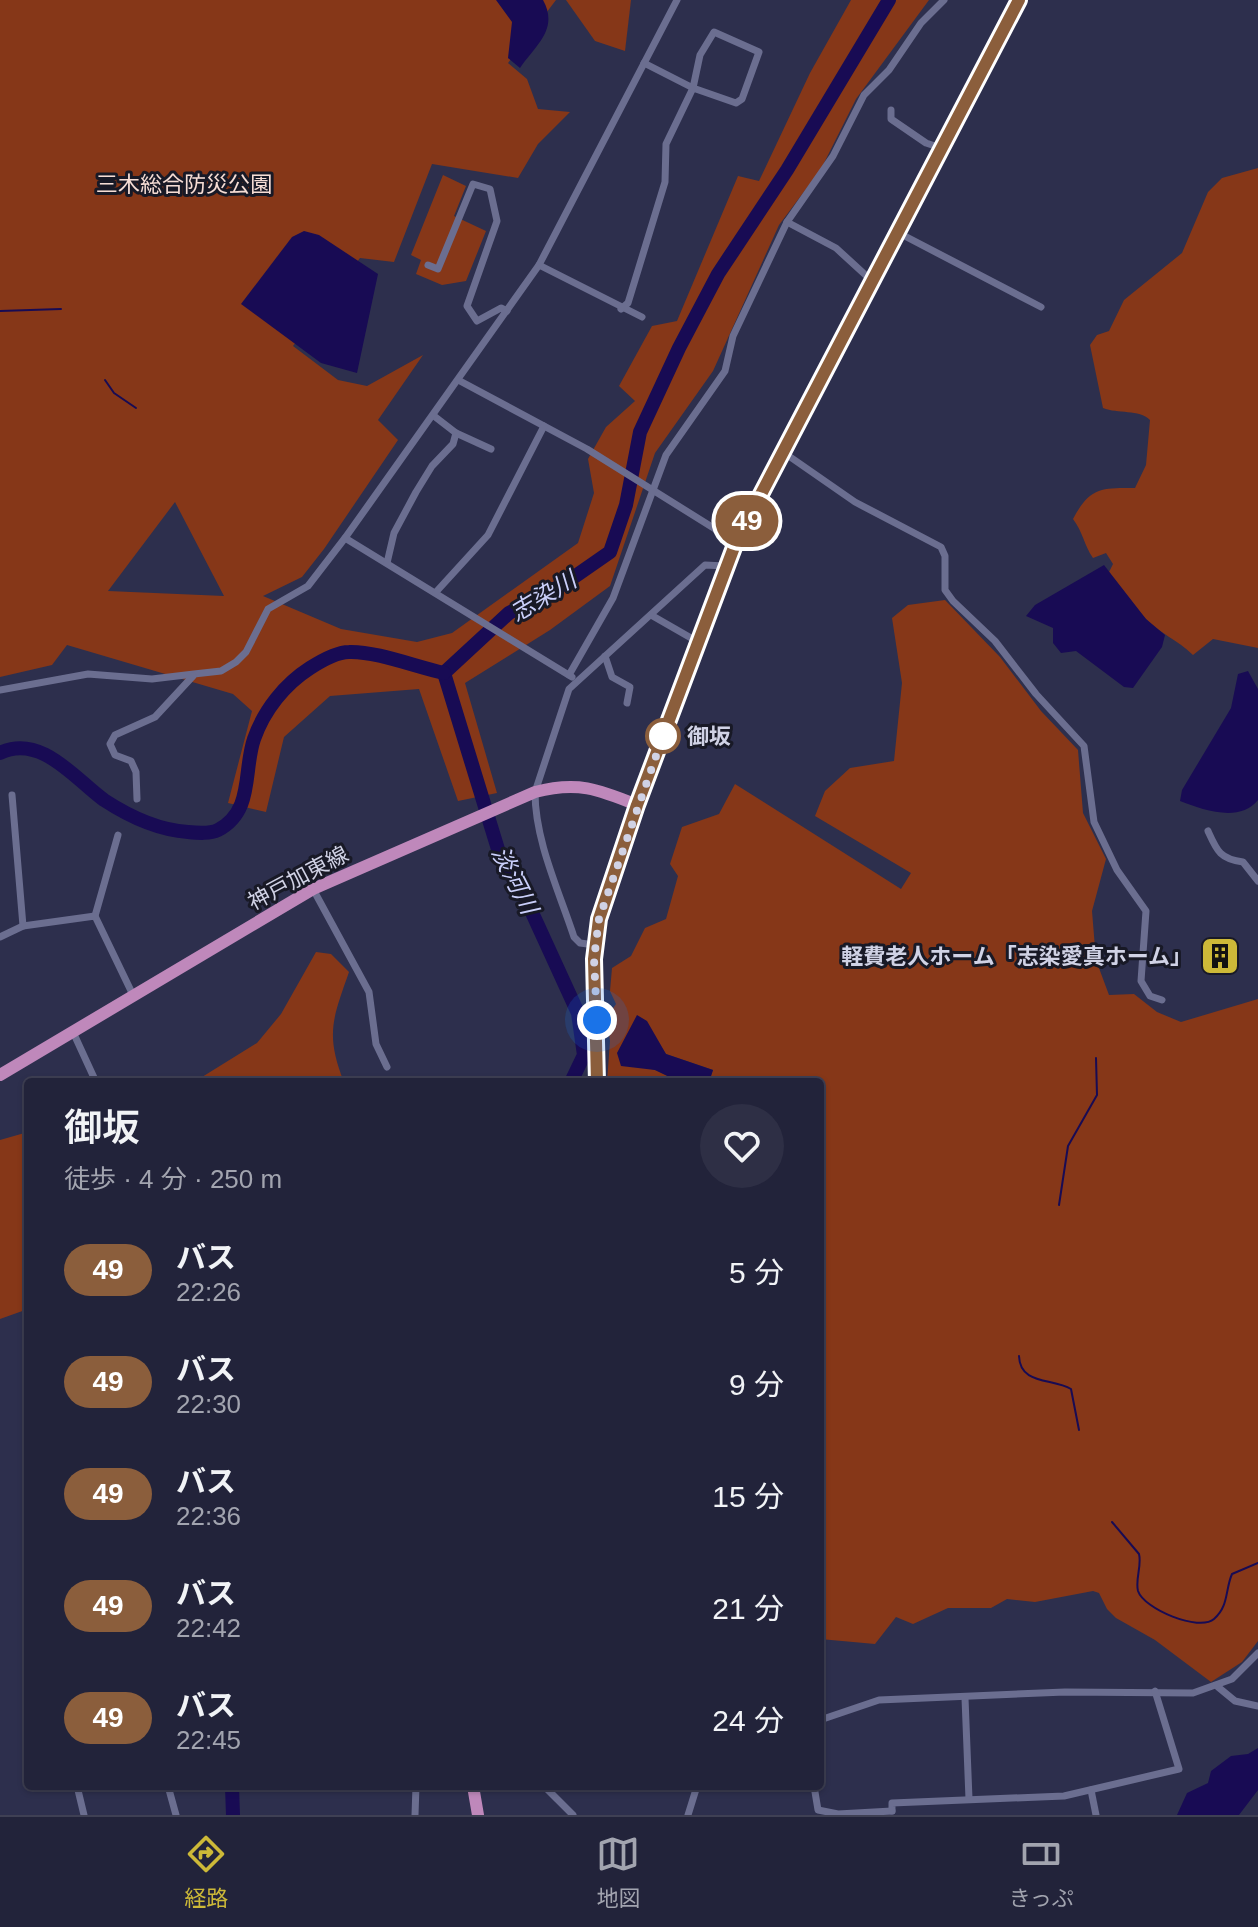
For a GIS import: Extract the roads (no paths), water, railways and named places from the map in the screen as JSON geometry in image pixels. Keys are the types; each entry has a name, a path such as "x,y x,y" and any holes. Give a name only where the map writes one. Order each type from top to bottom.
{"main road":[{"path":"597,1078 595,945 599,919 637,805 725,566 1019,0"},
{"name":"神戸加東線","path":"0,1075 313,889 535,792 563,785 582,786 637,805"},
{"path":"474,1790 478,1815"}],"street":[{"path":"0,690 88,674 152,679 221,671 246,652 268,609 308,586 345,538 460,381 539,265 677,0"},
{"path":"569,675 613,598 666,455 725,371 733,336 787,222 833,156 864,95 889,70 921,23 944,0"},
{"path":"621,309 628,303 665,182 666,144 693,88 700,55 714,32 759,52 742,99 736,103 693,88 644,63"},
{"path":"891,110 891,119 926,143 941,148"},
{"path":"428,265 438,269 473,184 490,189 497,221 467,306 477,321 501,308 507,311"},
{"path":"787,222 836,248 872,281"},
{"path":"897,232 1041,307"},
{"path":"539,265 642,317"},
{"path":"460,381 587,449 736,542"},
{"path":"434,416 456,433 491,449"},
{"path":"436,592 488,535 544,426"},
{"path":"387,563 394,533 432,466 453,444 456,433"},
{"path":"783,452 855,502 941,547 945,556 945,590 995,641 1036,694 1084,746 1094,822 1117,870 1146,911 1141,981 1150,996 1162,1000"},
{"path":"345,538 577,680"},
{"path":"595,945 580,943 574,937 545,849 535,792 569,689 705,565 725,566"},
{"path":"651,615 698,642"},
{"path":"605,656 612,677 630,687 627,703"},
{"path":"137,799 136,772 131,761 115,755 110,744 115,735 155,717 194,674"},
{"path":"12,795 23,926"},
{"path":"1208,831 1217,853 1225,860 1243,862 1258,881"},
{"path":"118,835 95,916 133,995"},
{"path":"313,889 369,992 376,1044 387,1067"},
{"path":"0,937 23,926 95,916"},
{"path":"73,1032 94,1078"},
{"path":"824,1719 879,1700 1155,1691 1193,1693 1218,1687 1247,1668 1258,1653"},
{"path":"1218,1687 1235,1701 1258,1706"},
{"path":"815,1790 818,1810 838,1814 893,1813 892,1803 1064,1796 1179,1769 1155,1691"},
{"path":"965,1698 969,1799"},
{"path":"78,1790 84,1815"},
{"path":"169,1790 176,1815"},
{"path":"415,1815 416,1790"},
{"path":"548,1790 573,1815"},
{"path":"688,1815 696,1790"},
{"path":"1091,1790 1096,1815"}],"waterway":[{"name":"志染川","path":"444,673 509,613 564,584 610,552 626,505 640,432 679,348 718,274 787,170 889,0"},
{"path":"0,311 61,309"},
{"path":"105,380 114,393 136,408"},
{"name":"志染川","path":"0,753 15,748 44,754 104,800 134,817 177,831 211,832 229,822 237,812 245,789 254,739 263,718 284,690 301,674 324,660 349,652 384,657 444,673"},
{"name":"淡河川","path":"444,673 501,859 524,895 578,1013 584,1055 573,1078"},
{"path":"1059,1205 1068,1146 1097,1095 1096,1058"},
{"path":"1019,1356 1025,1372 1031,1376 1071,1389 1079,1430"},
{"path":"1112,1522 1139,1554 1137,1586 1142,1598 1161,1611 1185,1621 1197,1623 1214,1619 1224,1603 1232,1574 1258,1563"},
{"name":"淡河川","path":"232,1790 233,1815"}],"place":[{"name":"御坂","path":"663,736"},
{"name":"軽費老人ホーム「志染愛真ホーム」","path":"1220,956"}],"park label":[{"name":"三木総合防災公園","path":"184,184"}]}
